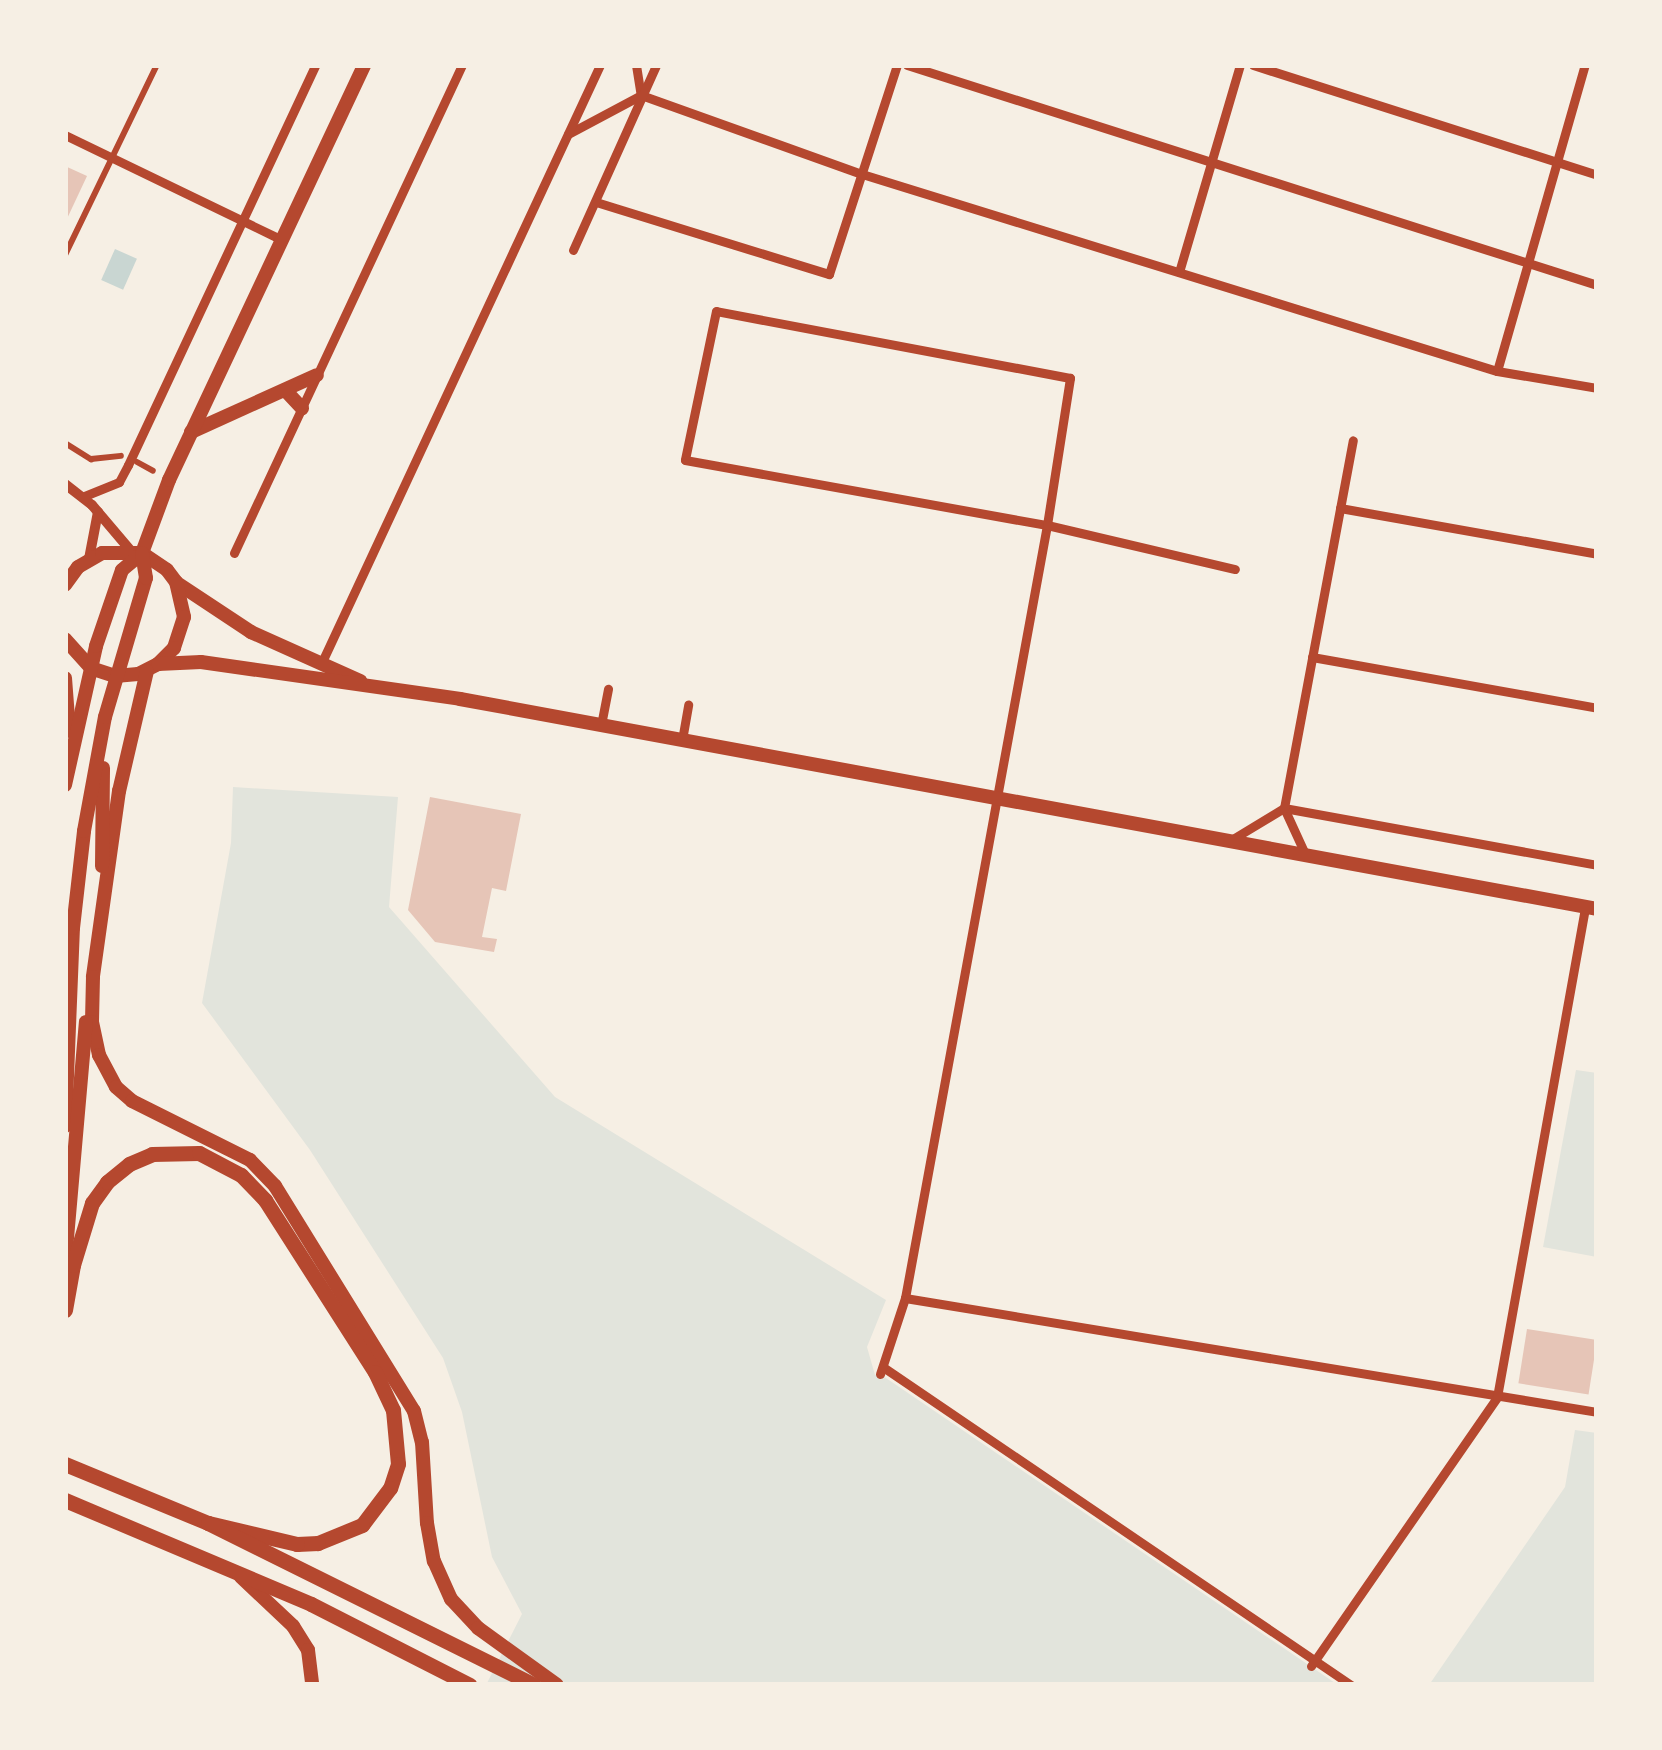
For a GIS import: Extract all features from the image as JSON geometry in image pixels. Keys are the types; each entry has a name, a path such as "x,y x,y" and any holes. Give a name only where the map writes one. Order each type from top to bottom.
{"highway":[{"path":"65,1310 72,1265 92,1204 107,1182 129,1164 152,1154 199,1153 241,1175 266,1200 375,1372 392,1410 399,1440 398,1464 377,1509 362,1525 332,1538 298,1544 208,1523"},
{"path":"65,1464 208,1523 534,1685"},
{"path":"65,1500 229,1567 470,1685"}],"main road":[{"path":"65,785 91,668 122,570 136,552 364,65"},
{"path":"191,432 317,375"},
{"path":"285,390 302,408"},
{"path":"65,1126 72,928 102,734 115,676 146,578 136,552"},
{"path":"65,585 78,566 136,552 167,570 184,604 183,627 174,648 153,668 119,791 93,977 65,1262"},
{"path":"176,582 250,632 383,690"},
{"path":"66,644 91,668 115,676 198,662 383,690 682,740 1591,908"},
{"path":"65,678 70,708 65,769"},
{"path":"102,734 100,836 105,887"},
{"path":"93,977 96,1040 116,1086 150,1112 250,1160 274,1186 393,1372 414,1411 422,1442 426,1523 434,1561 451,1599 478,1628 557,1685"},
{"path":"229,1567 294,1626 308,1650 312,1685"}],"street":[{"path":"65,255 157,65"},
{"path":"82,497 119,482 314,65"},
{"path":"234,553 462,65"},
{"path":"321,664 600,65"},
{"path":"636,65 641,95"},
{"path":"573,250 656,65"},
{"path":"596,202 829,274 897,65"},
{"path":"907,65 1597,285"},
{"path":"1180,272 1240,65"},
{"path":"1252,65 1597,174"},
{"path":"1497,372 1584,65"},
{"path":"568,134 641,95 862,174 1497,372 1597,388"},
{"path":"65,136 282,240"},
{"path":"1235,570 1047,525 685,460 716,311 1070,378 1047,525 905,1298 881,1370 1313,1664 1351,1685"},
{"path":"1306,856 1284,808 1352,440"},
{"path":"65,442 91,458 121,456"},
{"path":"137,462 153,470"},
{"path":"65,484 136,552"},
{"path":"1340,508 1597,554"},
{"path":"78,566 98,512"},
{"path":"1312,657 1597,708"},
{"path":"600,726 608,689"},
{"path":"682,740 688,705"},
{"path":"1229,842 1284,808 1597,864"},
{"path":"1313,1664 1496,1396 1591,908"},
{"path":"905,1298 1597,1412"}],"shaded area":[{"path":"115,249 137,259 123,290 101,280"},
{"path":"233,787 398,797 389,907 555,1097 886,1300 867,1347 875,1375 880,1374 1338,1685 486,1685 522,1614 492,1557 462,1412 443,1358 310,1150 202,1003 231,843"},
{"path":"1576,1070 1597,1073 1597,1257 1543,1247"},
{"path":"1575,1430 1597,1433 1597,1685 1429,1685 1565,1487"}],"building":[{"path":"65,166 87,176 65,223"},
{"path":"430,797 521,814 506,891 492,888 482,937 497,939 494,952 435,942 408,910"},
{"path":"1527,1329 1597,1340 1589,1394 1518,1383"}]}
